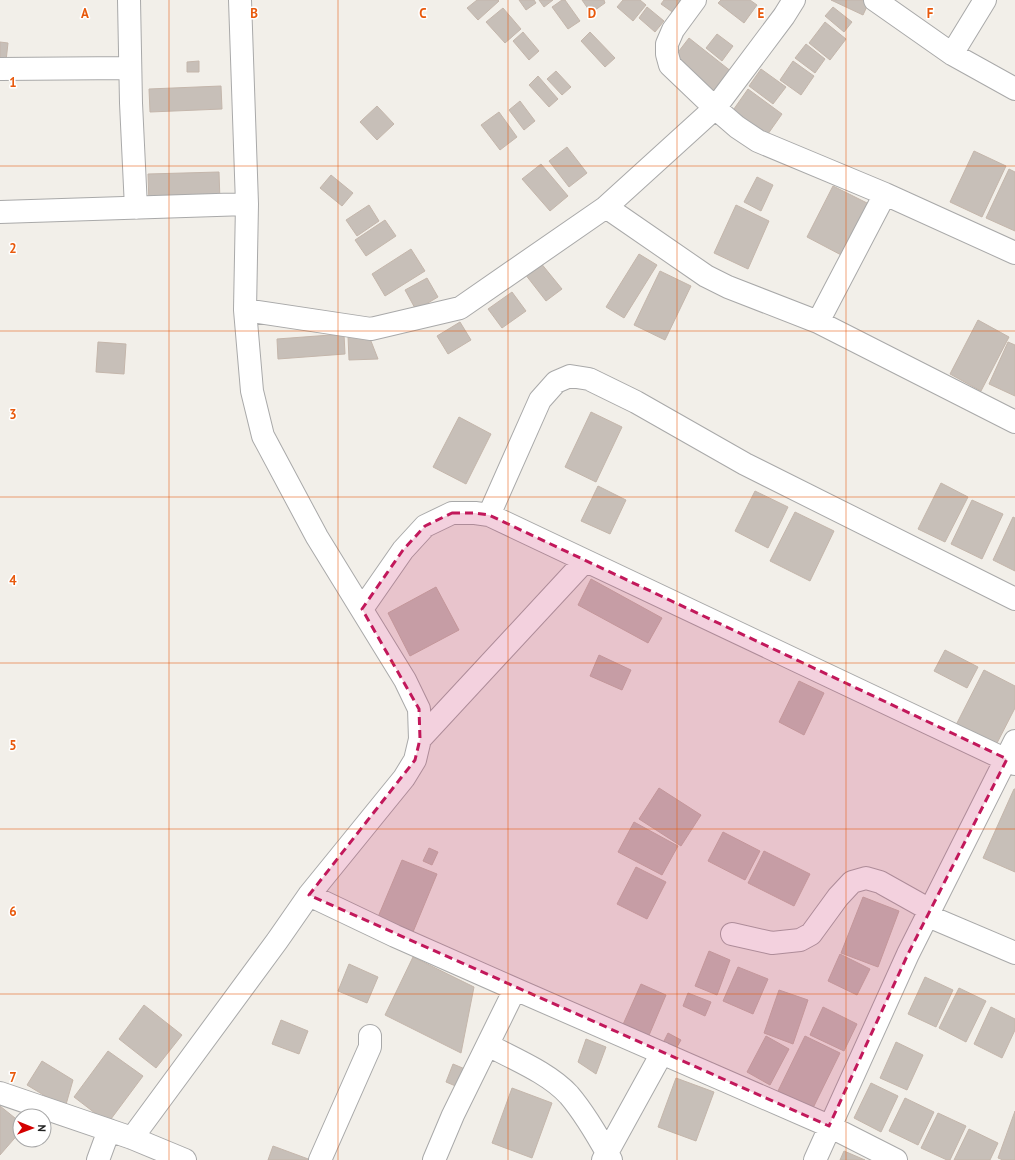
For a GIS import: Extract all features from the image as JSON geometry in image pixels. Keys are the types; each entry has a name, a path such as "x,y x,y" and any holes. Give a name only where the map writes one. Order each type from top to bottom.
{"street":[{"path":"128,0 136,208"},
{"path":"132,1138 272,948 308,895 404,778 415,760 420,739 419,709 405,680 317,536 263,436 252,391 245,310 247,204 240,0"},
{"path":"694,0 673,30 667,44 667,54 670,65 737,127 758,141 885,194 1015,253"},
{"path":"245,310 371,329 460,308 606,207 715,108 784,16 794,0"},
{"path":"875,0 952,54 1015,89"},
{"path":"952,54 985,0"},
{"path":"0,69 130,68"},
{"path":"818,322 885,194"},
{"path":"2,206 136,208 247,204"},
{"path":"606,207 706,276 728,287 818,322 1015,422"},
{"path":"489,515 540,400 556,382 570,376 589,379 636,402 745,464 1015,599"},
{"path":"362,609 403,550 425,526 452,513 475,513 489,515 585,561 1012,754 908,954 829,1126 815,1160"},
{"path":"420,739 585,561"},
{"path":"732,934 772,943 800,940 811,934 838,897 852,882 866,878 880,882 929,913 1015,953"},
{"path":"308,895 394,936 515,990 829,1126 896,1160"},
{"path":"434,1160 453,1115 515,990"},
{"path":"320,1160 370,1047 370,1036"},
{"path":"488,1045 546,1076 568,1095 587,1120 607,1158"},
{"path":"607,1158 662,1053"},
{"path":"0,1094 132,1138 185,1160"},
{"path":"98,1160 109,1130"}],"highlighted area":[{"path":"452,513 475,513 489,515 1007,759 908,954 829,1126 309,895 415,760 420,739 419,709 362,609 403,550 425,526"}],"building":[{"path":"477,0 499,1 478,20 467,8"},
{"path":"519,0 534,0 536,3 526,10"},
{"path":"539,0 553,0 544,7"},
{"path":"562,0 565,0 580,21 568,29 552,7"},
{"path":"582,0 604,0 605,3 591,13"},
{"path":"623,0 640,0 646,5 633,21 617,7"},
{"path":"664,0 689,0 678,16 661,4"},
{"path":"721,0 750,0 757,5 744,23 718,3"},
{"path":"831,0 866,0 869,2 863,15"},
{"path":"647,7 664,21 655,32 639,18"},
{"path":"833,7 852,22 844,32 825,16"},
{"path":"503,8 521,29 505,43 486,22"},
{"path":"825,22 846,39 830,60 809,43"},
{"path":"523,32 539,51 529,60 513,41"},
{"path":"590,32 615,58 605,67 581,41"},
{"path":"717,34 733,46 722,61 706,48"},
{"path":"689,38 732,72 715,94 672,60"},
{"path":"0,42 8,43 6,61 0,60"},
{"path":"806,44 825,59 815,73 795,58"},
{"path":"199,61 199,72 187,72 187,62"},
{"path":"793,61 814,76 801,95 780,80"},
{"path":"761,69 786,87 773,104 749,86"},
{"path":"556,71 571,87 562,95 547,79"},
{"path":"538,76 558,99 549,107 529,85"},
{"path":"221,86 222,109 150,112 149,89"},
{"path":"748,89 782,114 763,141 729,116"},
{"path":"520,101 535,121 524,130 509,110"},
{"path":"377,106 394,124 377,140 360,122"},
{"path":"499,112 517,137 500,150 481,125"},
{"path":"567,147 587,173 569,187 549,161"},
{"path":"974,151 1006,166 982,217 950,202"},
{"path":"541,164 568,196 550,211 522,179"},
{"path":"1009,169 1015,172 1015,231 986,218"},
{"path":"219,172 220,201 149,204 148,174"},
{"path":"331,175 353,193 342,206 320,188"},
{"path":"757,177 773,185 761,211 744,202"},
{"path":"833,186 871,205 845,257 807,237"},
{"path":"369,205 379,221 357,236 346,220"},
{"path":"736,205 769,221 748,269 714,253"},
{"path":"385,220 396,236 366,256 355,240"},
{"path":"411,249 425,271 385,296 372,274"},
{"path":"639,254 657,265 624,318 606,307"},
{"path":"540,262 562,289 546,301 525,274"},
{"path":"660,271 691,286 665,340 634,325"},
{"path":"427,278 438,297 416,310 405,290"},
{"path":"512,292 526,311 502,328 488,309"},
{"path":"978,320 1009,337 981,391 950,374"},
{"path":"460,322 471,340 448,354 437,336"},
{"path":"344,334 345,354 278,359 277,339"},
{"path":"348,336 369,336 378,359 349,360"},
{"path":"98,342 126,344 124,374 96,372"},
{"path":"1008,342 1015,345 1015,396 989,384"},
{"path":"591,412 622,427 596,482 565,467"},
{"path":"459,417 491,434 466,484 433,467"},
{"path":"941,483 968,497 945,542 918,529"},
{"path":"598,486 626,500 610,534 581,521"},
{"path":"755,491 788,507 768,548 735,531"},
{"path":"972,500 1003,514 982,559 951,544"},
{"path":"795,512 834,531 810,581 770,561"},
{"path":"1013,517 1015,518 1015,571 993,560"},
{"path":"591,579 662,618 648,643 578,605"},
{"path":"436,587 459,630 410,656 388,613"},
{"path":"945,650 978,667 967,688 934,671"},
{"path":"599,655 631,670 622,690 590,676"},
{"path":"984,670 1015,686 1015,708 996,745 956,725"},
{"path":"799,681 824,693 804,735 779,722"},
{"path":"659,788 701,815 681,846 639,819"},
{"path":"1015,789 1015,872 983,858"},
{"path":"634,822 678,846 662,875 618,852"},
{"path":"723,832 760,851 745,880 708,861"},
{"path":"429,848 438,852 432,865 423,861"},
{"path":"764,851 810,874 794,906 748,883"},
{"path":"402,860 437,874 413,932 378,917"},
{"path":"636,867 666,882 647,919 617,904"},
{"path":"863,897 899,911 878,967 841,953"},
{"path":"709,951 730,960 717,995 695,986"},
{"path":"840,954 870,969 857,995 828,981"},
{"path":"413,957 474,987 461,1053 385,1015"},
{"path":"349,964 378,977 367,1003 338,991"},
{"path":"738,967 768,979 753,1014 723,1001"},
{"path":"925,977 953,990 936,1027 908,1014"},
{"path":"641,984 666,995 647,1040 621,1029"},
{"path":"959,988 986,1001 966,1042 939,1028"},
{"path":"779,990 808,1000 793,1044 764,1033"},
{"path":"688,993 711,1002 705,1016 683,1006"},
{"path":"144,1005 182,1035 156,1068 119,1039"},
{"path":"823,1007 857,1024 844,1051 810,1035"},
{"path":"991,1007 1015,1019 1015,1030 1002,1058 974,1044"},
{"path":"281,1020 308,1031 299,1054 272,1044"},
{"path":"668,1033 681,1040 674,1052 662,1045"},
{"path":"766,1036 789,1049 770,1085 747,1072"},
{"path":"805,1036 840,1053 813,1108 778,1091"},
{"path":"586,1039 606,1047 596,1074 578,1062"},
{"path":"896,1042 923,1055 907,1090 880,1078"},
{"path":"108,1051 143,1076 108,1123 74,1097"},
{"path":"42,1061 73,1080 65,1108 27,1085"},
{"path":"453,1064 465,1069 458,1087 446,1082"},
{"path":"676,1078 714,1092 696,1141 658,1127"},
{"path":"871,1083 898,1096 881,1132 854,1118"},
{"path":"512,1088 552,1103 532,1158 492,1143"},
{"path":"905,1098 934,1112 918,1145 889,1131"},
{"path":"0,1106 12,1116 12,1141 0,1155"},
{"path":"1015,1111 1015,1160 1003,1160 998,1158"},
{"path":"938,1113 966,1126 950,1160 921,1148"},
{"path":"969,1129 998,1143 990,1160 954,1160"},
{"path":"273,1146 311,1160 268,1160"},
{"path":"844,1151 865,1160 840,1160"}]}
